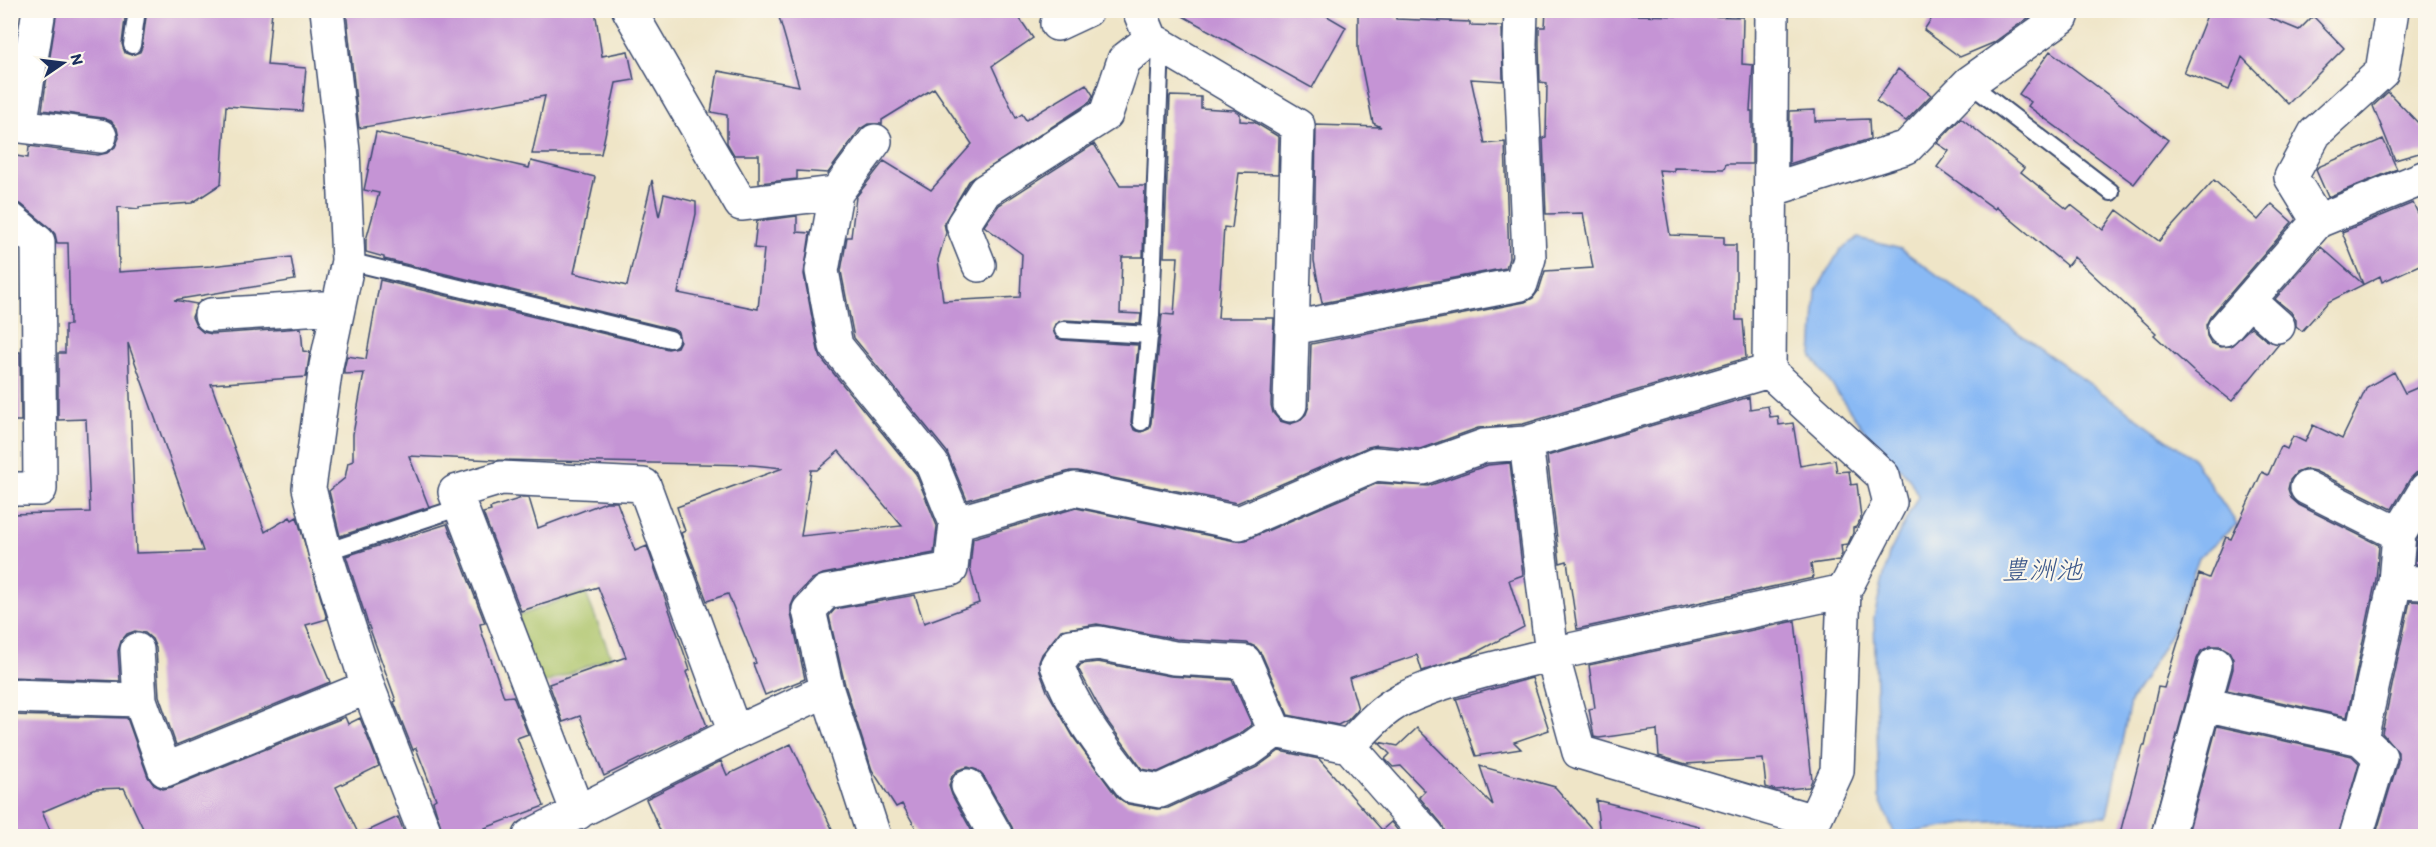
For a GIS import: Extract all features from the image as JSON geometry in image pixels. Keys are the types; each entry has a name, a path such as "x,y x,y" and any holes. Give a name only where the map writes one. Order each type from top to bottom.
{"street":[{"path":"39,10 20,126 100,136"},
{"path":"327,10 343,152 348,261 326,366 309,489 325,552 368,687 426,837"},
{"path":"629,10 741,204 836,193"},
{"path":"1057,24 1087,10"},
{"path":"1292,328 1521,284 1529,258 1520,44 1521,10"},
{"path":"1526,443 1552,654 1579,752 1811,829 1837,771 1844,591 1890,502 1883,476 1769,371 1772,10"},
{"path":"1770,190 1907,147 1969,83 2062,17 2064,10"},
{"path":"2318,221 2291,177 2315,133 2382,72 2392,10"},
{"path":"979,265 963,225 985,191 1106,114 1124,60 1150,31 1299,126 1290,405"},
{"path":"874,837 827,690 810,610 826,592 951,569 956,523 932,464 836,346 822,271 836,193 875,141"},
{"path":"2224,330 2318,221 2426,177"},
{"path":"10,219 38,242 40,489 10,489"},
{"path":"2250,301 2278,326"},
{"path":"211,315 338,307"},
{"path":"956,523 1075,489 1239,523 1376,464 1422,468 1484,446 1526,443 1769,371"},
{"path":"578,813 455,492 501,478 644,485 735,733"},
{"path":"2307,488 2399,534"},
{"path":"2361,739 2410,582 2399,534 2426,489"},
{"path":"1349,746 1373,719 1401,700 1453,681 1552,654 1844,591"},
{"path":"1275,731 1245,662 1174,658 1099,643 1071,646 1057,665 1084,724 1132,786 1160,791 1250,750 1275,731 1349,746 1428,837"},
{"path":"137,650 140,700 165,770 368,687"},
{"path":"2168,837 2215,664"},
{"path":"530,837 735,733 827,690"},
{"path":"10,696 140,700"},
{"path":"2204,704 2361,739 2380,757 2356,837"},
{"path":"968,786 996,837"}],"lane":[{"path":"132,45 137,10"},
{"path":"1141,422 1149,335 1150,31"},
{"path":"1969,83 2111,192"},
{"path":"348,261 670,339"},
{"path":"1063,330 1149,335"},
{"path":"325,552 461,507"}],"green space":[{"path":"585,591 611,657 540,685 516,617"}],"water":[{"name":"豊洲池","path":"1858,238 1901,249 2192,457 2237,524 2199,557 2172,632 2130,702 2107,816 1971,823 1895,835 1879,797 1874,617 1889,554 1918,496 1909,478 1866,433 1812,357 1816,291 1840,250"}],"building":[{"path":"57,10 126,10 122,44 125,53 131,55 140,52 142,47 147,10 272,10 267,65 306,68 302,111 226,106 221,184 192,203 139,207 139,209 118,207 119,272 211,266 291,257 295,280 174,300 197,304 192,317 196,326 203,332 212,334 301,328 303,351 310,352 306,377 211,384 265,532 290,517 292,520 297,517 327,619 306,625 330,682 176,745 159,696 156,648 152,639 145,633 135,631 127,634 121,641 118,651 120,681 10,677 10,514 90,512 86,419 58,420 58,353 65,353 65,325 70,325 68,243 57,243 55,234 50,228 22,205 10,201 10,155 28,158 29,146 98,155 107,153 115,147 119,138 117,128 111,121 103,118 42,110","holes":["128,343 203,551 136,553"]},
{"path":"346,10 595,10 602,56 628,51 634,80 616,83 601,154 532,154 545,96 359,128"},
{"path":"777,10 1014,10 1033,38 992,66 1016,118 1022,114 1026,120 1086,84 1093,95 1090,102 969,181 944,223 946,233 938,260 943,301 1020,297 1022,254 984,226 999,205 1094,144 1120,186 1145,186 1143,257 1122,257 1120,313 1141,314 1140,324 1064,320 1055,324 1053,330 1057,338 1062,340 1138,345 1131,422 1134,430 1141,432 1149,429 1151,423 1162,314 1174,315 1178,257 1164,257 1170,96 1201,97 1201,108 1234,110 1240,114 1240,121 1254,122 1279,137 1278,174 1239,173 1232,228 1224,227 1218,318 1274,318 1271,405 1273,413 1280,421 1290,424 1299,421 1306,414 1309,406 1311,344 1525,302 1533,298 1539,290 1545,271 1593,268 1583,213 1546,214 1543,138 1546,137 1547,83 1540,82 1539,27 1545,27 1546,10 1631,12 1631,15 1743,17 1742,64 1753,65 1750,111 1752,111 1752,164 1726,164 1724,169 1659,170 1670,235 1724,237 1724,245 1736,245 1736,320 1743,320 1746,358 1523,424 1478,428 1420,449 1377,445 1368,447 1237,503 1078,471 1070,471 967,500 947,452 854,338 841,271 847,237 851,237 856,197 884,161 931,190 972,144 934,88 882,120 882,124 868,124 860,129 828,173 797,171 797,179 759,183 759,155 734,155 727,143 727,115 711,112 718,71 799,86"},
{"path":"1172,10 1317,10 1346,27 1312,88"},
{"path":"1358,10 1395,10 1396,19 1470,22 1470,25 1502,26 1503,81 1471,79 1485,144 1505,142 1509,258 1506,268 1322,303 1314,261 1316,125 1381,127 1373,123 1358,49"},
{"path":"1937,10 2039,10 1993,43 1960,57 1924,30"},
{"path":"2209,10 2250,10 2299,30 2313,16 2344,48 2288,104 2242,57 2229,90 2184,73"},
{"path":"2050,51 2168,140 2134,184 2028,106 2031,102 2019,94"},
{"path":"1898,69 1931,95 1906,121 1876,101"},
{"path":"2388,92 2426,131 2426,151 2395,160 2373,106"},
{"path":"1815,110 1815,121 1869,119 1870,139 1789,164 1790,111"},
{"path":"1961,118 2024,168 2021,172 2067,209 2071,205 2103,230 2117,210 2159,241 2214,180 2258,220 2272,204 2292,222 2210,317 2206,325 2207,336 2211,343 2220,347 2231,346 2251,327 2266,340 2279,344 2232,401 2193,371 2154,335 2156,333 2074,257 2067,266 1996,207 1995,209 1937,167 1949,151 1937,143"},
{"path":"376,132 529,168 531,161 595,177 574,273 627,286 652,180 659,217 664,194 696,202 696,214 678,293 758,309 764,249 754,248 757,221 797,216 797,232 810,233 804,274 821,358 916,474 937,526 934,553 823,574 812,579 795,597 791,606 805,679 765,695 753,664 756,663 728,594 707,601 681,533 685,531 677,507 783,468 752,465 409,456 429,507 340,536 329,491 345,478 348,463 353,461 353,434 364,373 344,374 344,369 347,356 366,359 380,280 668,349 677,347 680,341 678,332 672,329 384,259 384,257 366,252 366,240 379,193 364,190","holes":["839,451 902,526 801,536 811,470 817,470"]},
{"path":"2383,139 2397,169 2328,197 2316,170 2318,167"},
{"path":"2413,203 2426,230 2426,262 2382,282 2380,276 2328,302 2302,331 2296,326 2296,320 2291,312 2275,299 2321,247 2363,284 2342,232"},
{"path":"10,352 20,352 21,421 10,421"},
{"path":"2394,372 2405,393 2426,384 2426,470 2416,473 2410,479 2392,509 2315,471 2306,469 2296,473 2290,480 2288,489 2291,498 2299,505 2379,545 2376,579 2347,717 2227,690 2233,669 2233,659 2229,651 2220,646 2210,646 2201,651 2197,659 2150,837 2119,837 2143,746 2145,746 2158,687 2164,688 2199,574 2209,578 2226,537 2231,539 2262,472 2268,475 2281,446 2287,449 2293,436 2305,442 2313,425 2342,439 2367,387"},
{"path":"1749,397 1750,409 1768,406 1770,417 1778,416 1779,425 1793,423 1800,466 1835,460 1837,472 1849,471 1851,485 1857,484 1861,518 1853,528 1848,544 1841,545 1842,554 1839,560 1811,564 1813,578 1577,629 1567,561 1560,563 1547,456"},
{"path":"1510,463 1523,575 1509,580 1524,627 1469,656 1422,671 1417,655 1349,678 1358,709 1348,720 1338,725 1288,715 1262,655 1256,647 1247,643 1176,639 1097,624 1061,630 1042,654 1039,662 1047,691 1074,738 1117,797 1128,804 1157,809 1168,808 1257,767 1279,751 1319,759 1382,830 1391,822 1403,837 1015,837 1012,827 984,777 977,770 968,767 958,770 952,776 949,786 975,837 921,837 902,804 896,807 872,770 845,685 829,616 835,609 915,595 924,623 979,603 970,568 973,538 1076,508 1235,541 1246,540 1378,483 1428,486 1488,465"},
{"path":"529,498 538,528 606,502 617,502 635,551 647,546 690,670 686,672 707,726 604,776 580,716 563,722 549,684 626,657 598,587 521,611 483,513 491,511 490,508"},
{"path":"447,524 485,623 480,624 482,633 504,697 513,696 528,734 517,738 544,806 485,828 488,837 444,837 433,801 436,799 416,748 413,750 394,702 396,701 346,556"},
{"path":"2426,526 2426,564 2415,564 2417,540"},
{"path":"2410,601 2426,602 2426,837 2375,837 2398,762 2398,752 2382,733"},
{"path":"1795,621 1812,780 1809,787 1775,790 1766,787 1763,759 1686,764 1659,756 1657,730 1594,737 1589,709 1595,708 1589,665"},
{"path":"1098,662 1170,676 1232,680 1252,725 1239,734 1158,772 1142,769 1105,718 1078,668 1081,664"},
{"path":"1532,678 1549,730 1514,742 1521,749 1476,756 1456,699"},
{"path":"10,715 127,718 148,777 154,785 163,789 345,717 348,724 360,718 379,766 336,787 359,835 398,817 406,837 147,837 124,788 96,789 42,812 53,837 10,837"},
{"path":"2217,726 2352,756 2359,763 2338,837 2187,837"},
{"path":"1417,728 1493,805 1480,766 1555,787 1599,837 1446,837 1442,824 1419,797 1425,791 1401,766 1393,767 1385,759 1390,754 1378,742 1398,746"},
{"path":"791,744 836,837 663,837 646,799 721,761 727,775"},
{"path":"1596,800 1699,826 1698,837 1600,837"}]}
